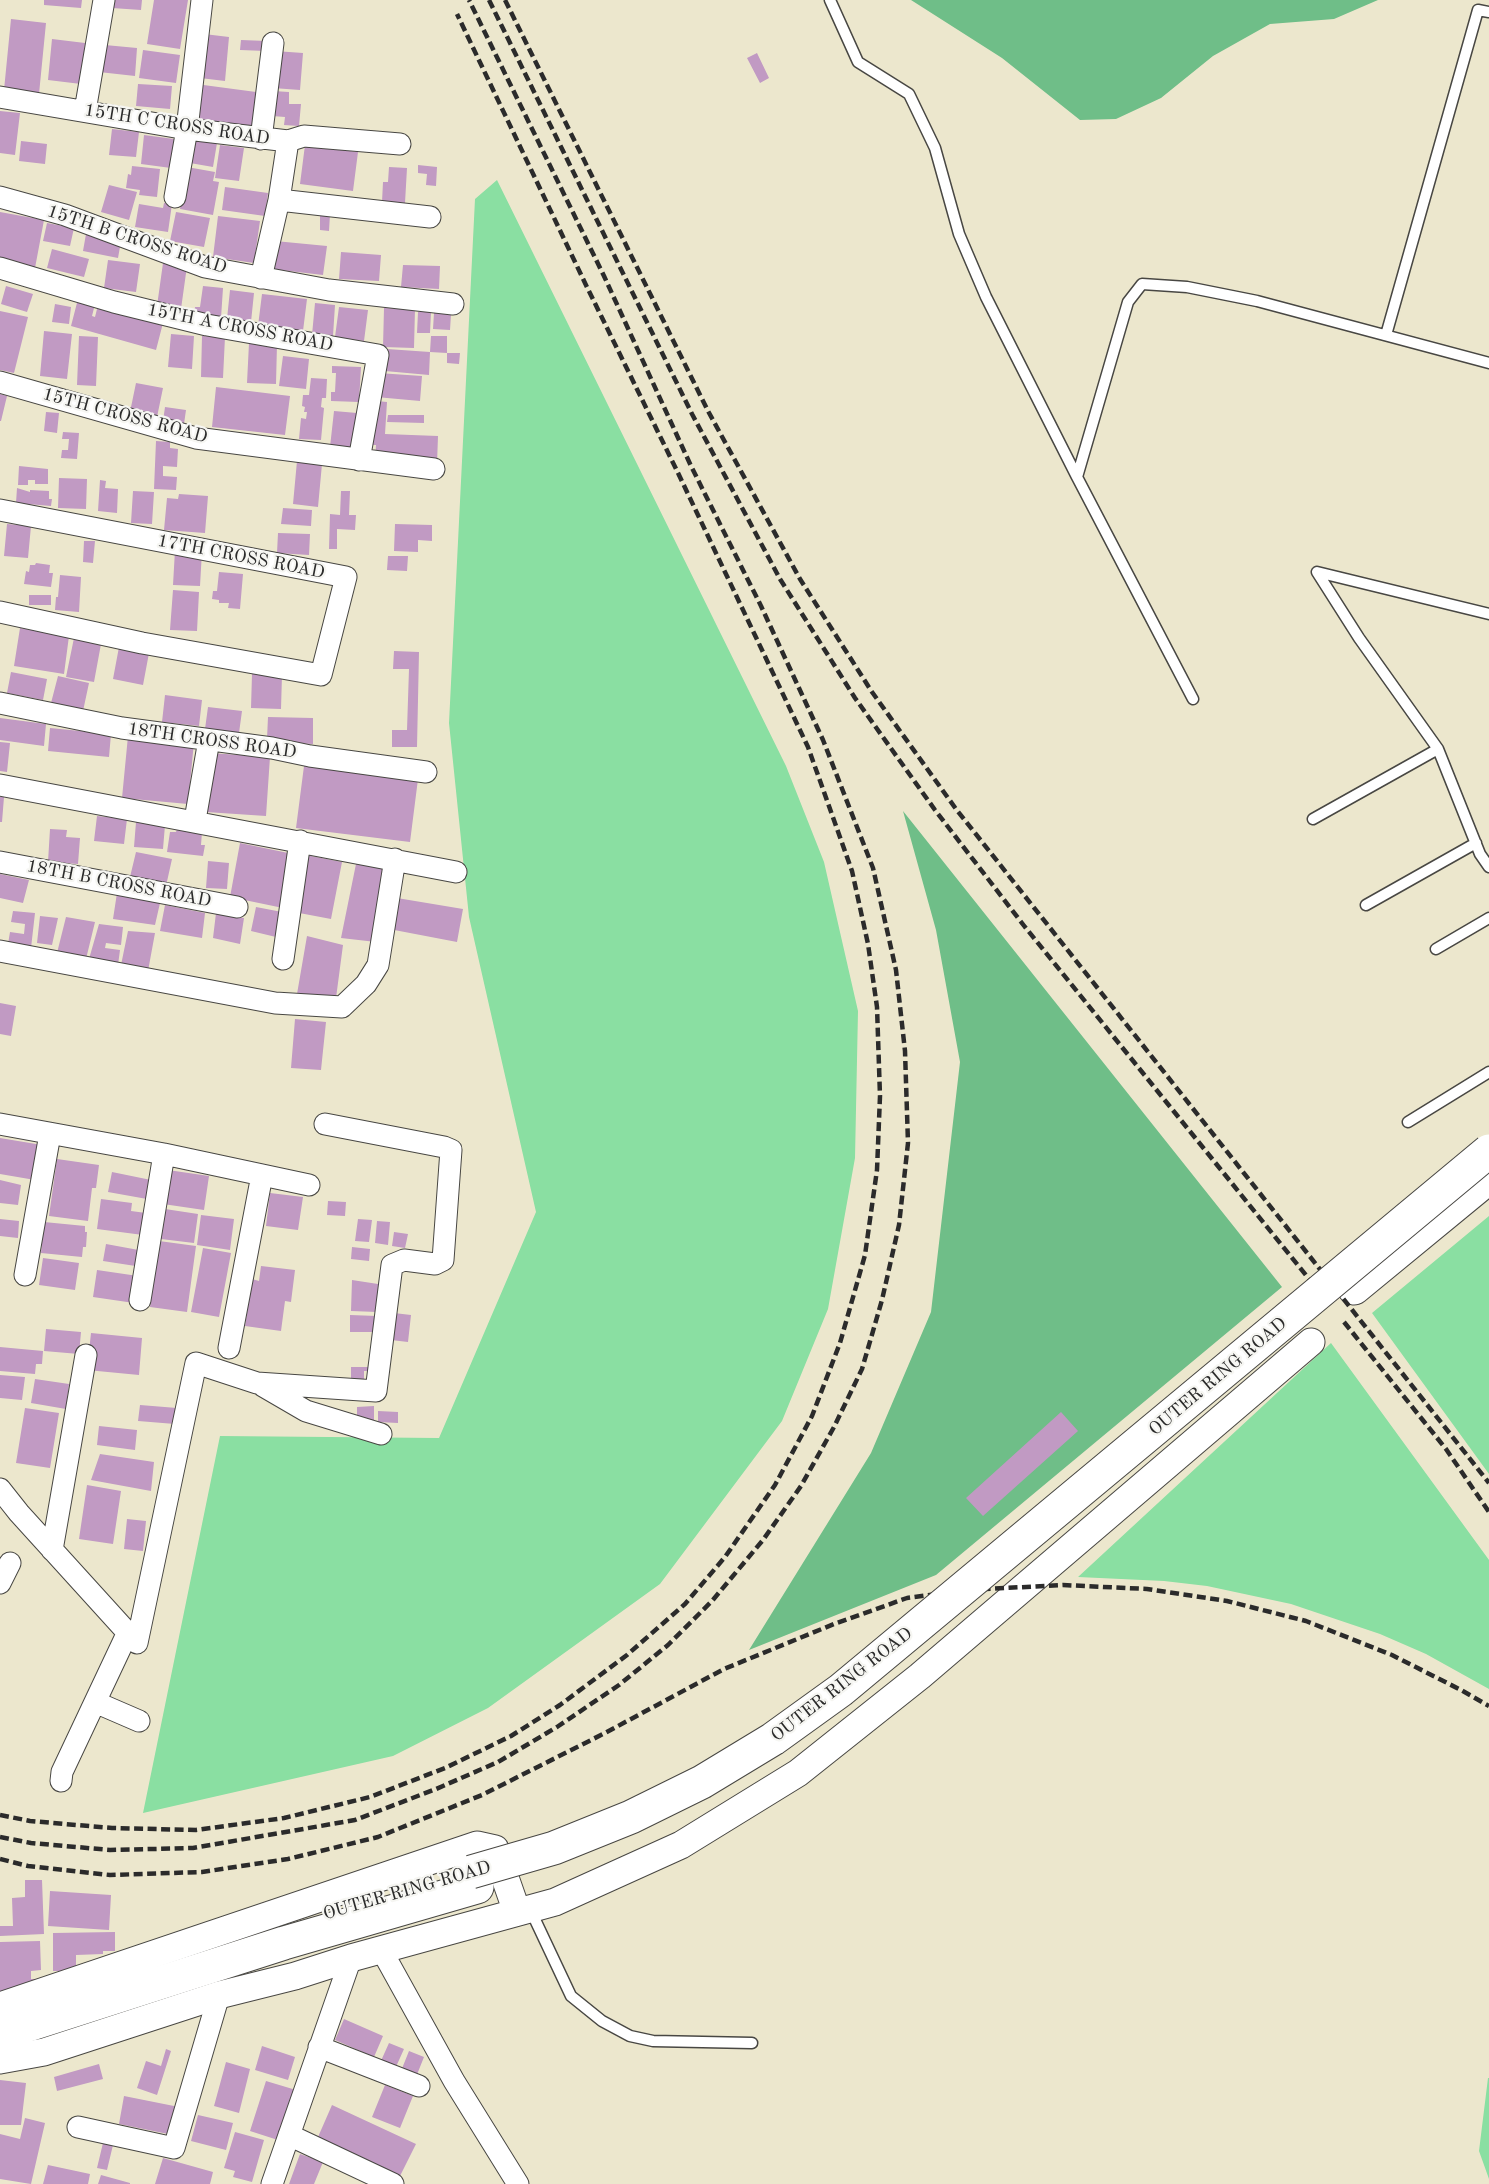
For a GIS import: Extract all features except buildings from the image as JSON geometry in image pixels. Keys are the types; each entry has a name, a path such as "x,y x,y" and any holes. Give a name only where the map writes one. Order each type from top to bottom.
{"highway":[{"name":"OUTER RING ROAD","path":"0,2034 474,1880 631,1817 702,1782 773,1740 850,1683 1489,1151"},
{"name":"OUTER RING ROAD","path":"0,2012 40,1998 474,1880 560,1864 637,1833 711,1795 791,1747 849,1706 1073,1526 1270,1353 1354,1288 1489,1177"}],"street":[{"path":"85,111 104,0"},
{"path":"175,197 187,129 202,0"},
{"path":"261,139 273,44"},
{"name":"15TH C CROSS ROAD","path":"0,97 187,129 288,141 279,200 261,278"},
{"path":"288,141 304,136 400,144"},
{"name":"15TH B CROSS ROAD","path":"0,197 65,215 205,267 329,290 453,304"},
{"path":"279,200 430,217"},
{"name":"15TH A CROSS ROAD","path":"0,268 114,302 207,325 378,355 359,460"},
{"name":"15TH CROSS ROAD","path":"0,382 196,438 434,469"},
{"name":"17TH CROSS ROAD","path":"0,510 346,577 321,675 142,643 0,612"},
{"name":"18TH CROSS ROAD","path":"0,703 122,728 426,772"},
{"path":"195,820 209,740"},
{"path":"0,785 195,820 456,872"},
{"path":"283,958 300,841"},
{"path":"0,951 275,1003 342,1006 366,984 378,965 395,859"},
{"name":"18TH B CROSS ROAD","path":"0,862 237,907"},
{"path":"0,1124 165,1154 309,1185"},
{"path":"257,1383 376,1391 392,1265 404,1260 435,1264 443,1260 451,1150 444,1146 325,1124"},
{"path":"25,1275 50,1134"},
{"path":"140,1300 165,1154"},
{"path":"229,1348 262,1175"},
{"path":"0,2060 44,2052 219,1995 295,1976 351,1958 555,1902 681,1845 798,1773 920,1676 1311,1342"},
{"path":"52,1550 86,1355"},
{"path":"0,1489 137,1643 196,1363 257,1383 306,1411 381,1434"},
{"path":"0,1583 10,1563"},
{"path":"61,1781 62,1772 128,1632"},
{"path":"96,1702 139,1720"},
{"path":"0,2006 477,1845 495,1849 523,1910"},
{"path":"382,1951 454,2081 518,2184"},
{"path":"272,2184 351,1958"},
{"path":"78,2127 174,2148 219,1995"},
{"path":"319,2047 419,2086"},
{"path":"289,2135 393,2184"}],"lane":[{"path":"830,0 858,62 909,94 936,148 959,234 986,297 1193,699"},
{"path":"1386,335 1483,8"},
{"path":"1077,477 1128,302 1142,284 1187,287 1257,301 1489,363"},
{"path":"1489,614 1317,572 1359,638 1438,749 1476,843 1489,867"},
{"path":"1313,819 1438,749"},
{"path":"1366,905 1476,843"},
{"path":"1436,949 1489,918"},
{"path":"1408,1122 1489,1072"},
{"path":"523,1910 572,1996 602,2021 630,2036 653,2041 752,2043"}],"green space":[{"path":"911,0 1378,0 1334,19 1270,24 1213,56 1161,98 1116,119 1080,120 1002,58"},
{"path":"497,180 786,766 824,862 858,1011 855,1158 828,1309 782,1421 660,1584 488,1708 393,1756 143,1813 220,1436 439,1438 536,1212 469,917 449,723 475,199"},
{"path":"903,811 1282,1287 936,1575 749,1650 871,1453 931,1312 960,1062 936,930"},
{"path":"1489,1216 1489,1474 1372,1313"},
{"path":"1331,1343 1489,1560 1489,1689 1426,1654 1380,1634 1291,1604 1207,1586 1164,1581 1078,1577"},
{"path":"1489,2078 1489,2179 1479,2151"}],"railway":[{"path":"0,1837 31,1843 110,1850 193,1848 355,1820 498,1762 557,1727 619,1685 668,1645 712,1601 763,1540 801,1486 834,1427 862,1369 882,1300 899,1225 908,1143 905,1051 896,970 873,868 823,740 761,606 691,466 604,276 469,0"},
{"path":"489,0 692,414 780,579 855,698 935,810 1025,927 1318,1290"},
{"path":"505,0 708,411 800,579 872,692 956,809 1489,1483"},
{"path":"0,1815 30,1821 112,1828 196,1830 284,1818 370,1797 445,1768 511,1736 560,1705 627,1655 685,1604 725,1557 775,1485 812,1416 840,1343 865,1255 877,1170 880,1096 877,1007 868,944 852,871 808,747 457,14"},
{"path":"1344,1322 1446,1449 1489,1512"},
{"path":"0,1859 28,1866 110,1875 202,1872 288,1859 378,1837 482,1795 605,1733 724,1669 834,1624 907,1598 967,1590 1063,1585 1147,1589 1227,1601 1306,1621 1392,1655 1489,1706"}]}
